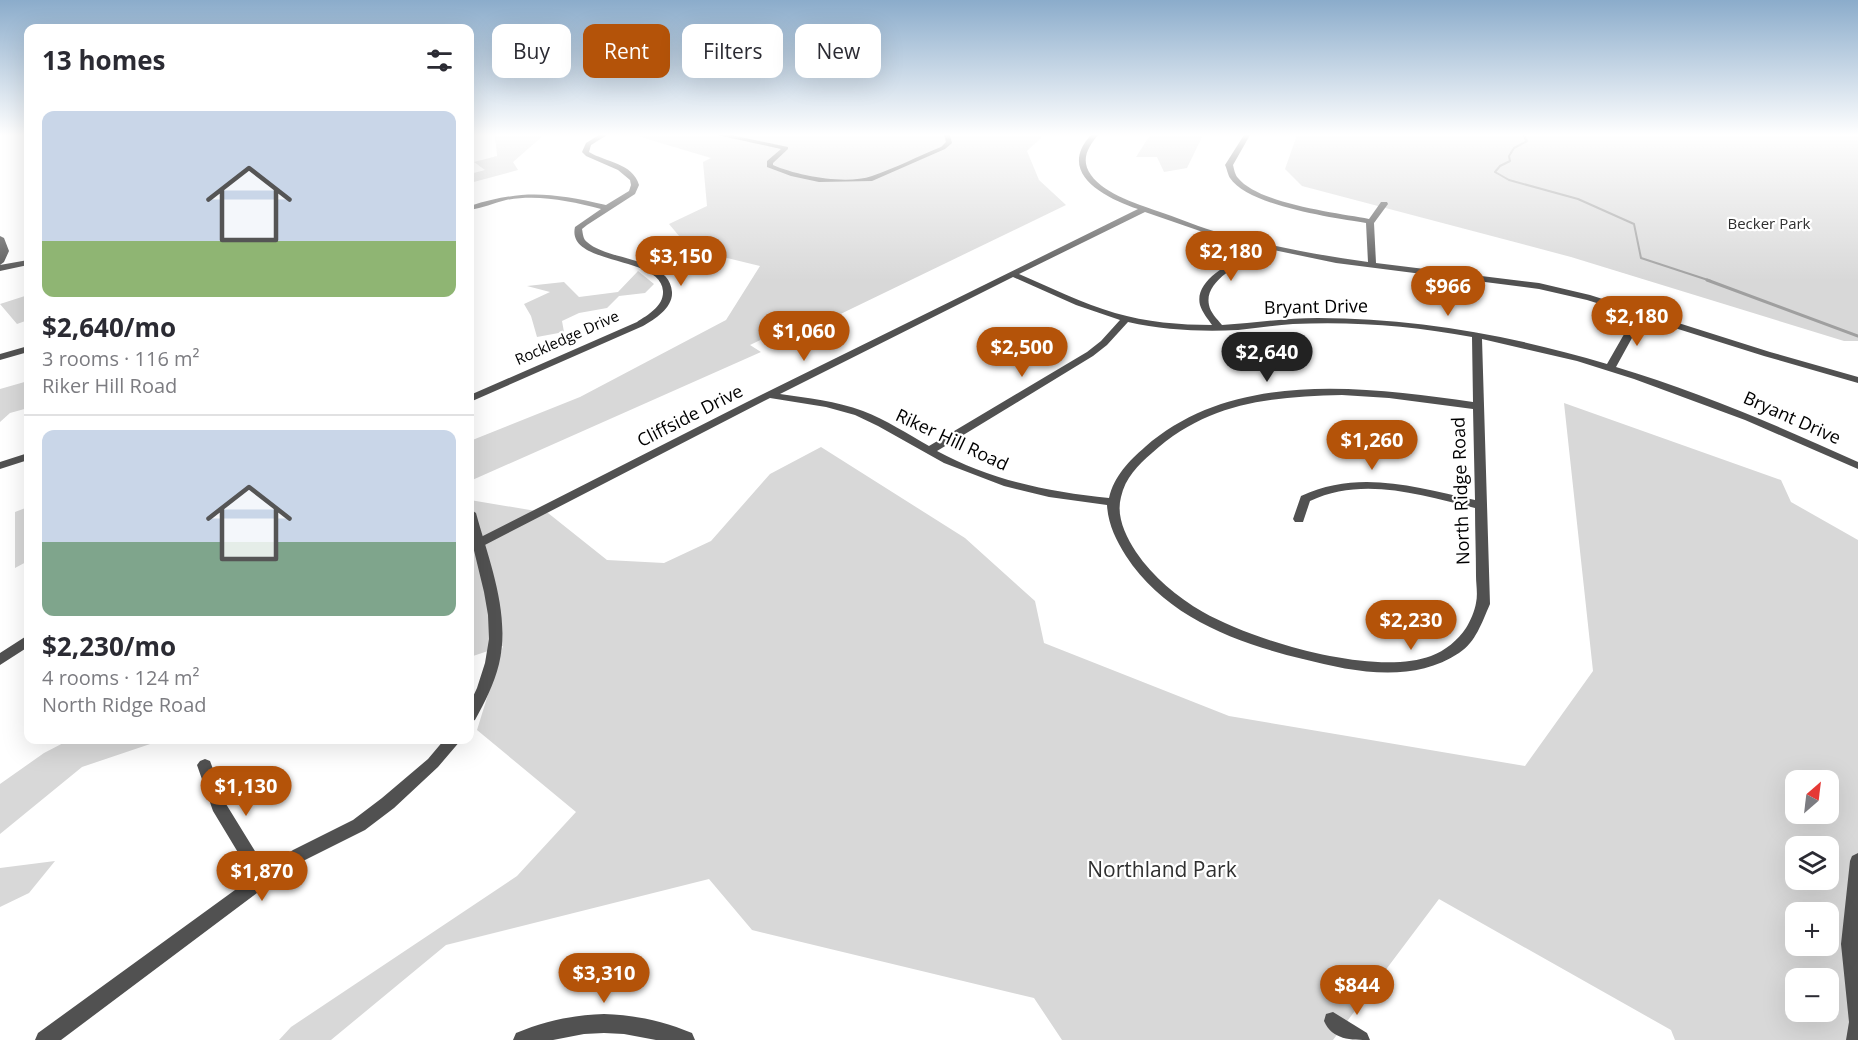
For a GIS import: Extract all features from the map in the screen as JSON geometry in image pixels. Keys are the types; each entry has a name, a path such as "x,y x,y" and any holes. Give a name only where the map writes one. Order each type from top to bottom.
{"street":[{"name":"Rockledge Drive","path":"474,397 632,328 661,308 668,291 660,276 644,266 606,256 582,244 578,229 632,192 636,184"},
{"path":"1096,184 1107,193 1144,209 1229,238 1266,247 1372,264 1539,286 1858,380"},
{"path":"1240,184 1262,197 1288,205 1371,222"},
{"path":"474,207 524,194 562,197 607,208"},
{"path":"1372,264 1369,230 1371,222 1384,204"},
{"name":"Cliffside Drive","path":"477,544 769,394 1144,209"},
{"path":"0,238 5,251 0,262"},
{"path":"1219,327 1204,304 1205,289 1218,275 1266,247"},
{"path":"0,268 24,264"},
{"name":"Bryant Drive","path":"1012,274 1078,302 1126,319 1166,325 1219,327 1290,321 1352,321 1406,325 1477,336 1556,353 1610,368 1748,416 1858,465"},
{"path":"1610,368 1640,314"},
{"path":"929,451 1090,354 1126,319"},
{"name":"North Ridge Road","path":"1112,502 1120,535 1137,563 1164,591 1223,629 1285,650 1354,666 1384,669 1428,663 1447,655 1467,638 1479,620 1483,604 1477,336"},
{"path":"0,357 24,350"},
{"path":"1112,502 1130,468 1158,440 1194,419 1237,404 1278,396 1350,391 1401,395 1477,406"},
{"name":"Riker Hill Road","path":"769,394 836,407 863,415 929,451 1007,484 1074,499 1112,502"},
{"path":"0,466 24,457"},
{"path":"1299,519 1305,499 1323,489 1337,486 1379,486 1403,489 1480,505"},
{"path":"474,531 495,614 496,646 487,683 474,708"},
{"path":"0,660 24,643"},
{"path":"45,1040 263,879 299,855 359,825 433,763 450,744"},
{"path":"205,765 219,806 263,879"},
{"path":"1856,1040 1858,1022 1850,944 1858,861"},
{"path":"1333,1021 1360,1040"},
{"path":"523,1040 560,1028 602,1022 643,1025 685,1040"}],"green space":[{"path":"705,184 1043,184 1066,205 795,336 783,329 750,345 761,352 474,479 474,439 580,397 726,320 760,266 690,249 669,224 707,206"},
{"name":"Becker Park","path":"1300,184 1858,184 1858,341 1844,341 1571,257"},
{"path":"638,271 654,284 645,293 619,296 607,308 579,313 562,321 564,332 537,337 531,316 524,304 550,292 527,286 564,282 579,297 618,292"},
{"path":"24,296 24,321 17,324 0,304"},
{"path":"24,382 24,409 10,413 0,422 0,389"},
{"name":"Northland Park","path":"1564,403 1781,480 1791,502 1858,540 1858,1040 1675,1040 1671,1030 1439,899 1333,1040 1062,1040 1034,998 752,930 709,879 446,945 331,1040 279,1040 291,1027 517,876 576,812 477,730 503,646 474,656 474,501 548,513 607,560 664,563 711,541 770,474 821,447 965,538 1035,601 1044,643 1229,716 1525,766 1593,671"},
{"path":"24,509 24,563 15,568 15,512"},
{"path":"61,744 150,744 82,767 0,834 0,784 44,753"},
{"path":"55,861 29,893 0,907 0,868"}],"waterway":[{"path":"1522,184 1578,199 1634,224 1641,258 1711,281"},
{"path":"1707,280 1858,336"}]}
